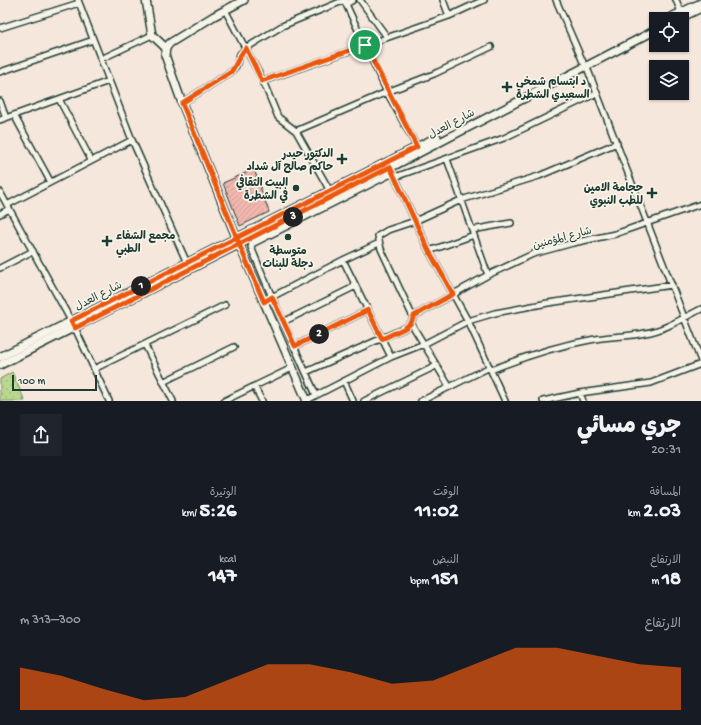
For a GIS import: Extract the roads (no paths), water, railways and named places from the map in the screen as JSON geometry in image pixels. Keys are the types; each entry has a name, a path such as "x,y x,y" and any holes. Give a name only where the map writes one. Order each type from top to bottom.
{"street":[{"path":"146,0 152,35 166,48"},
{"path":"244,0 236,2 170,43 164,51 182,103 238,241 307,401 391,357 424,344 468,321 495,313 548,303 672,285"},
{"path":"182,103 231,72 236,66 240,54 246,48 282,26 345,1 354,0"},
{"path":"360,0 387,37"},
{"path":"443,0 449,16"},
{"path":"262,81 449,16 484,0"},
{"path":"543,401 580,393 651,383 701,363 649,223 585,64 556,0"},
{"path":"676,0 679,12"},
{"path":"0,28 78,1 132,140 187,263"},
{"path":"345,1 387,92 417,147"},
{"path":"685,12 701,3"},
{"path":"689,12 701,8"},
{"path":"225,10 246,48 278,117 296,131 330,191"},
{"name":"شارع العدل","path":"0,357 187,263 393,173 649,29"},
{"name":"شارع العدل","path":"0,365 75,328 330,191 649,33"},
{"path":"101,59 152,35"},
{"path":"0,72 93,40"},
{"path":"296,131 387,92 434,74 490,47"},
{"path":"0,120 109,81"},
{"path":"316,395 272,297 251,247 252,244 393,173 447,159 504,138 597,93"},
{"path":"59,99 91,160"},
{"path":"0,102 6,118"},
{"path":"14,115 50,182"},
{"path":"0,214 8,207 50,182 132,140"},
{"path":"306,372 365,345 382,339 405,328 411,323 414,316 412,315 379,243 378,236 388,230 415,221 461,200 539,176 617,144"},
{"path":"447,159 488,275"},
{"path":"393,173 429,251 468,321 505,401"},
{"path":"0,192 75,328 109,401"},
{"name":"شارع المؤمنين","path":"414,316 488,275 549,249 615,234 701,204"},
{"path":"429,251 473,233 512,223"},
{"path":"264,302 343,260 379,243"},
{"path":"0,268 33,251"},
{"path":"343,260 391,357"},
{"path":"283,322 356,286"},
{"path":"94,369 225,305"},
{"path":"421,401 449,386 490,369 530,355 592,339 646,333 684,318 701,309"},
{"path":"295,346 368,310"},
{"path":"411,323 449,386"},
{"path":"145,345 173,401"},
{"path":"164,382 234,347"},
{"path":"364,401 436,366"},
{"path":"224,401 292,368"},
{"path":"344,381 353,401"},
{"path":"254,386 262,401"},
{"path":"580,393 583,401"}],"place":[{"name":"د ابتسام شمخي السعيدي الشطرة","path":"507,87"},
{"name":"الدكتور حيدر حاكم صالح آل شداد","path":"342,159"},
{"name":"البيت الثقافي في الشطرة","path":"296,188"},
{"name":"حجامة الامين للطب النبوي","path":"652,193"},
{"name":"متوسطة دجلة للبنات","path":"288,237"},
{"name":"مجمع الشفاء الطبي","path":"107,241"}]}
